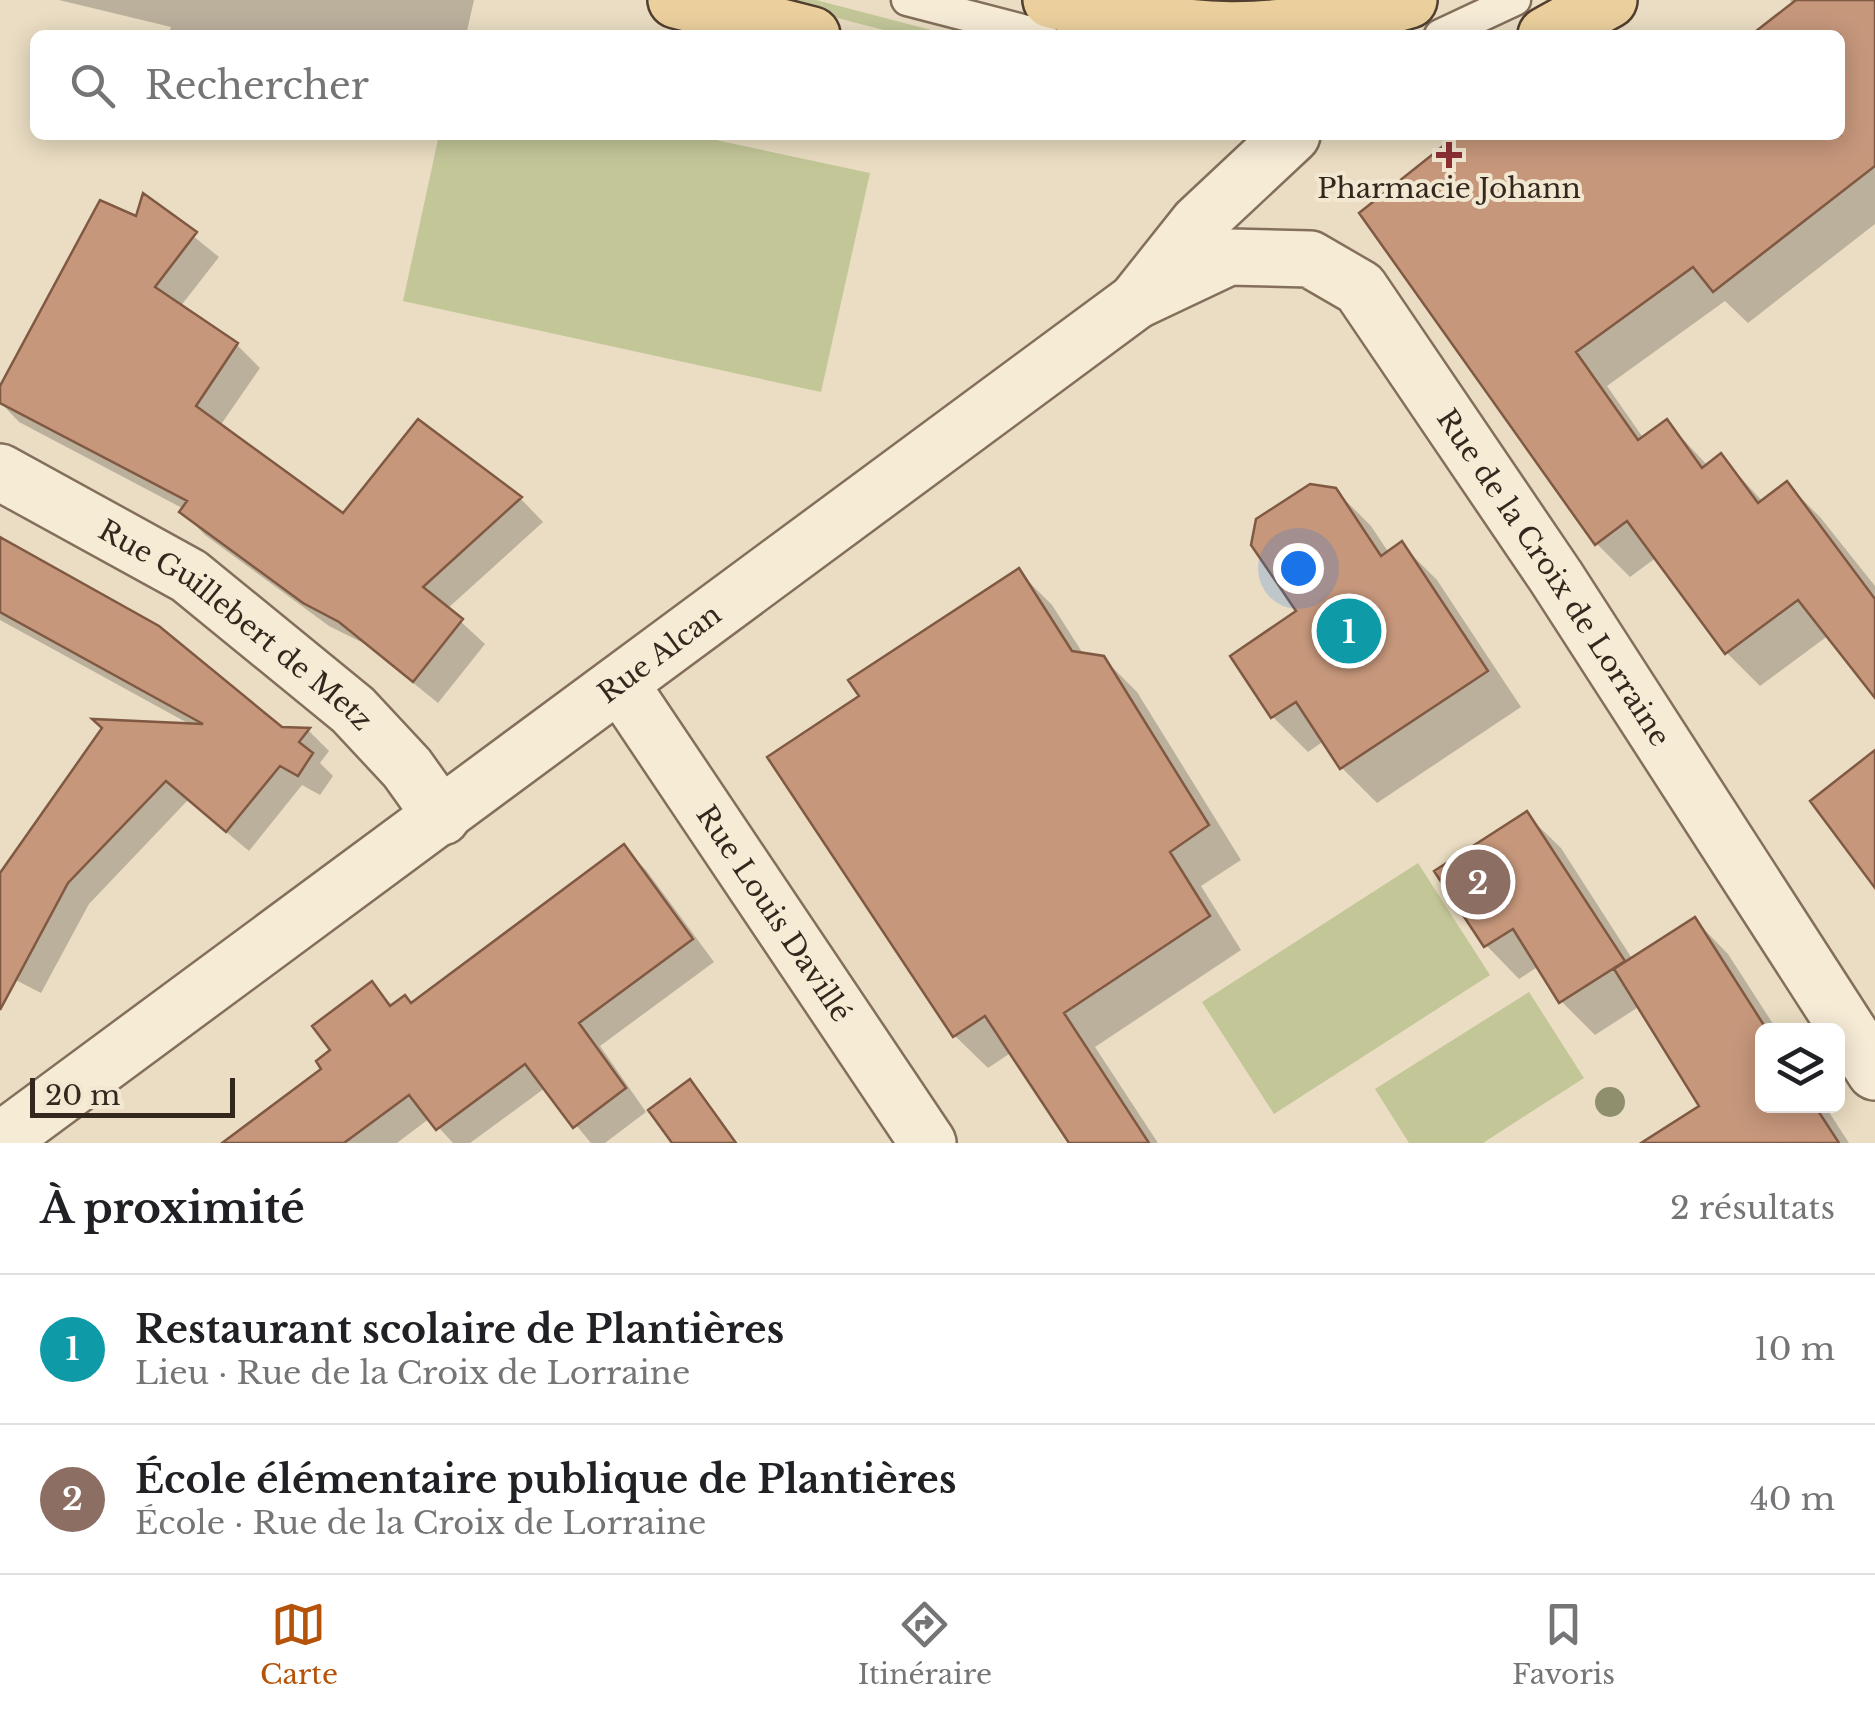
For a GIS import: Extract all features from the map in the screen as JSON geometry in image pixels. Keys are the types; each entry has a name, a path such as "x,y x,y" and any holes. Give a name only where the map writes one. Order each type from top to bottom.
{"main road":[{"path":"676,0 793,30"},
{"path":"1050,0 1175,29 1200,30"},
{"path":"1268,30 1330,23 1409,0"},
{"path":"1555,30 1610,0"}],"street":[{"name":"Rue Alcan","path":"0,1140 1136,301 1198,223 1287,140"},
{"name":"Rue de la Croix de Lorraine","path":"1136,301 1229,257 1310,259 1360,288 1556,577 1859,1008 1875,1072"},
{"name":"Rue Guillebert de Metz","path":"0,472 189,576 353,710 407,768 442,817"},
{"name":"Rue Louis Davillé","path":"621,685 928,1143"}],"lane":[{"path":"907,0 1023,30"},
{"path":"1451,30 1515,0"}],"green space":[{"path":"768,0 816,0 931,30 884,30"},
{"path":"438,140 715,140 870,173 821,392 403,301"},
{"path":"1418,863 1490,975 1274,1114 1202,1002"},
{"path":"1529,992 1584,1078 1483,1143 1409,1143 1375,1089"}],"building":[{"path":"1796,0 1875,0 1875,166 1713,292 1693,267 1576,352 1638,440 1667,419 1702,468 1721,453 1758,503 1787,481 1875,599 1875,698 1798,600 1725,654 1627,521 1595,545 1359,213 1451,140 1845,140 1845,30 1757,30"},
{"path":"143,193 197,232 155,287 238,343 196,406 343,513 418,419 522,497 423,587 463,619 413,682 339,622 303,603 179,512 187,501 0,403 0,386 100,200 136,216"},
{"path":"1310,484 1336,488 1381,556 1402,541 1488,671 1340,769 1296,702 1271,718 1230,656 1296,611 1251,545 1256,519"},
{"path":"0,537 159,626 282,727 310,728 299,742 313,753 298,776 280,766 226,832 166,781 68,883 0,1010 0,873 102,728 92,719 203,724 0,612"},
{"path":"1019,568 1072,651 1104,656 1209,825 1170,852 1210,916 1064,1013 1149,1143 1069,1143 985,1016 953,1037 767,757 859,696 848,680"},
{"path":"1875,750 1875,888 1810,801"},
{"path":"1527,811 1625,961 1559,1003 1513,929 1484,947 1434,871"},
{"path":"624,844 693,939 579,1023 626,1088 573,1128 525,1064 436,1130 409,1095 344,1143 222,1143 321,1069 316,1061 330,1050 312,1026 372,981 390,1006 405,995 411,1003"},
{"path":"1695,917 1763,1023 1755,1023 1755,1113 1820,1113 1839,1143 1641,1143 1699,1106 1614,969"},
{"path":"690,1079 736,1143 672,1143 648,1110"}],"place":[{"name":"Pharmacie Johann","path":"1449,155"},
{"name":"Restaurant scolaire de Plantières","path":"1349,631"},
{"name":"École élémentaire publique de Plantières","path":"1478,882"}]}
